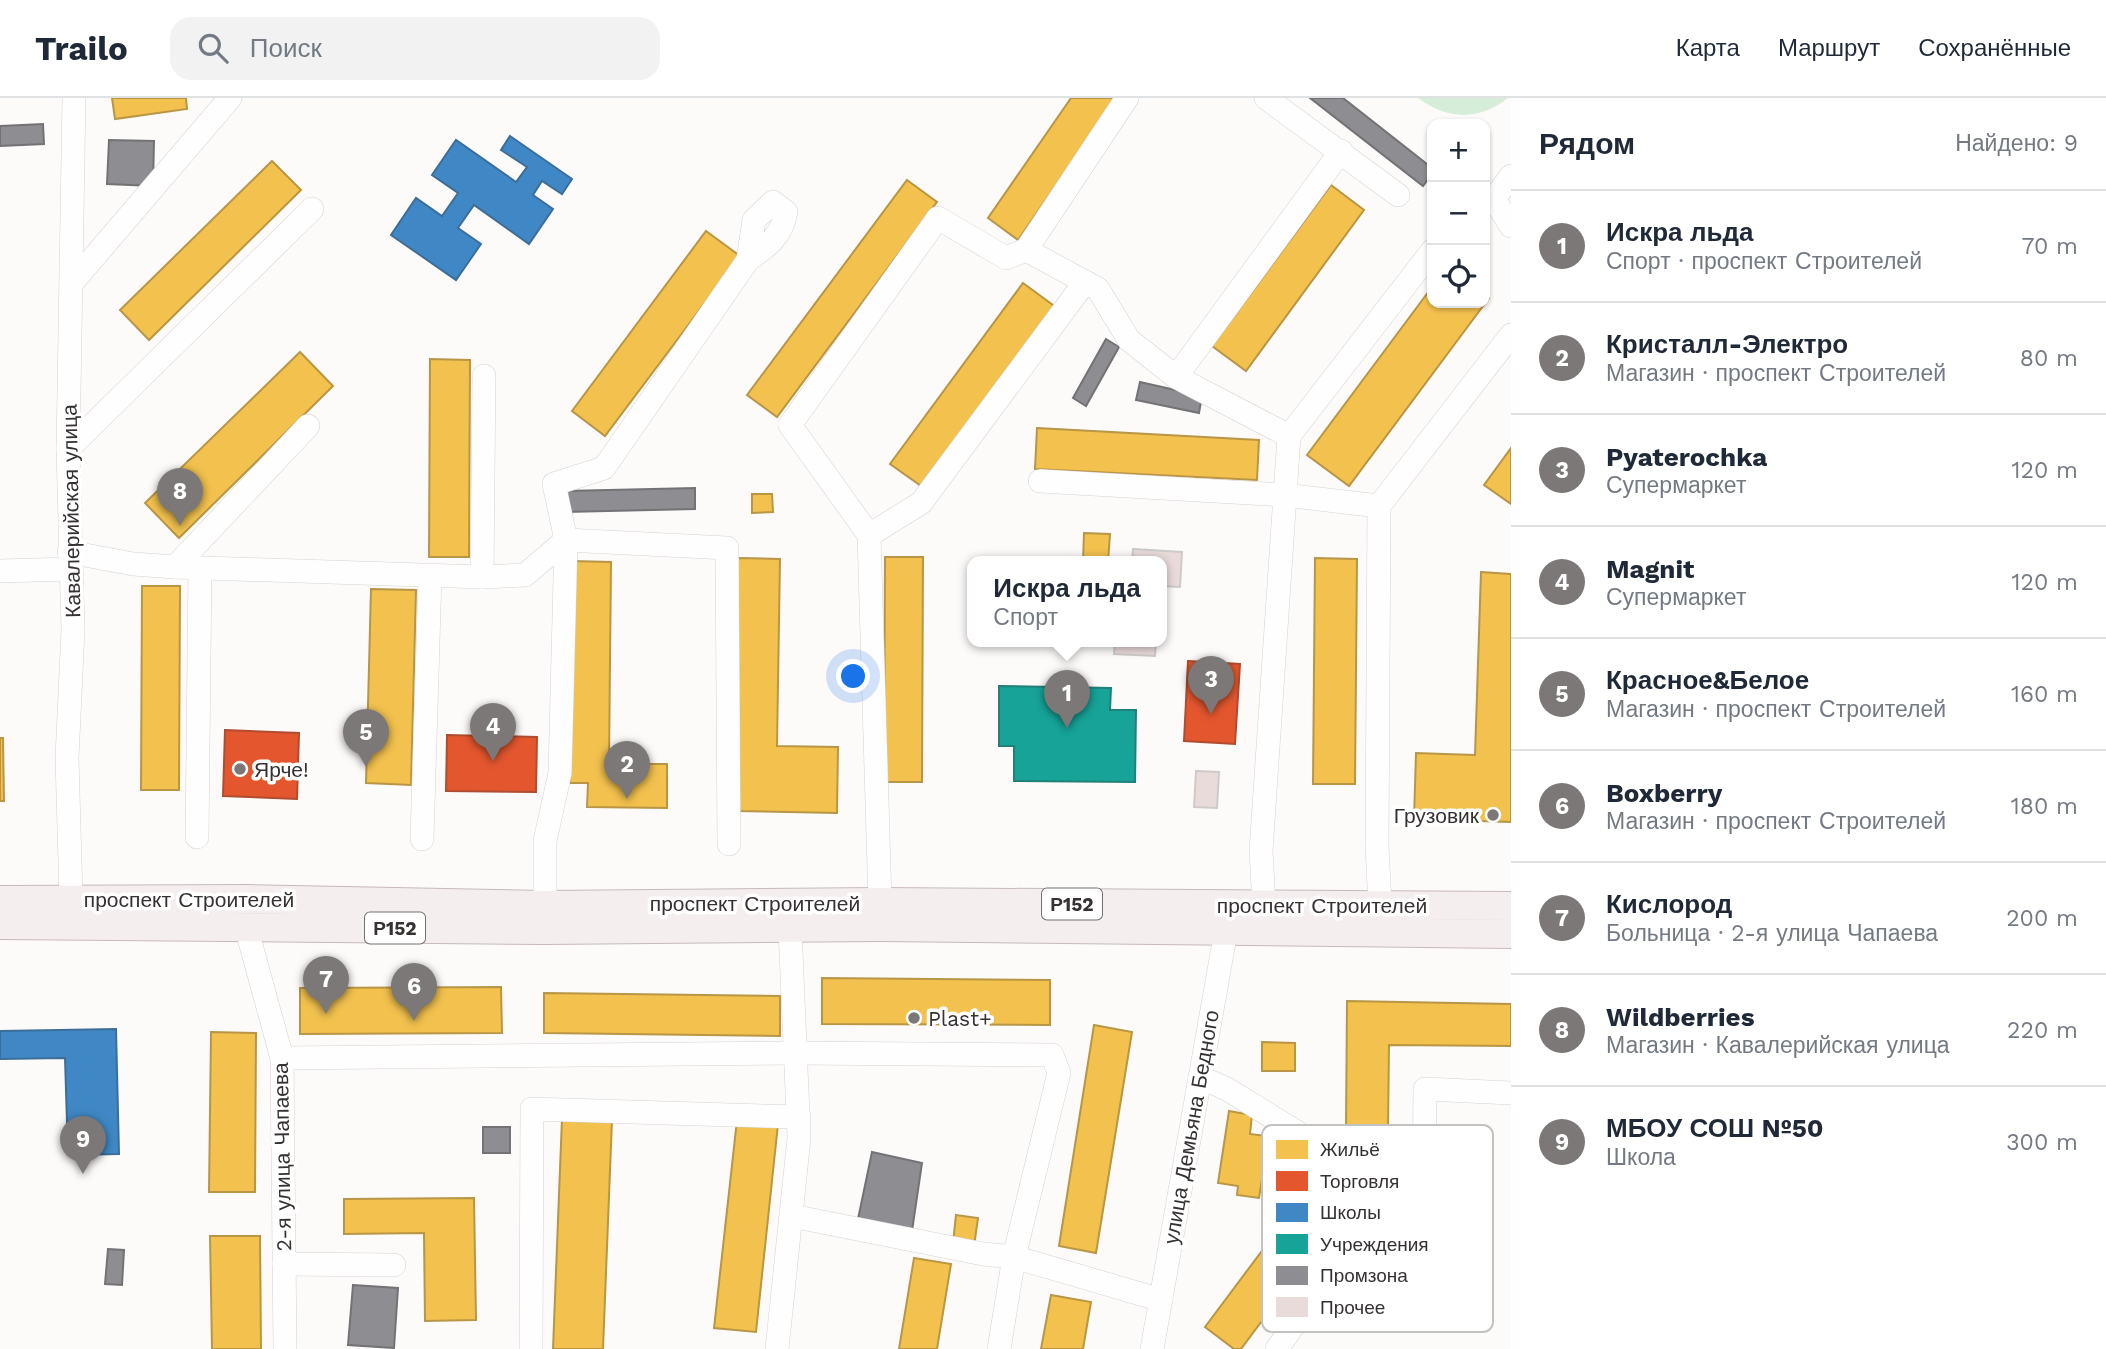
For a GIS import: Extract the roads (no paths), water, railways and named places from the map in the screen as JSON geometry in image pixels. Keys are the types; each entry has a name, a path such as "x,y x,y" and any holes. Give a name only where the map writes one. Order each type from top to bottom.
{"main road":[{"name":"проспект Строителей","path":"0,900 72,911 246,913 790,928 1228,918 1264,904 1511,906"},
{"name":"проспект Строителей","path":"246,913 545,905 880,902 1511,934"},
{"name":"проспект Строителей","path":"0,925 72,911"}],"street":[{"name":"Кавалерийская улица","path":"72,911 67,758 73,630 68,449 74,98"},
{"path":"71,284 230,98"},
{"path":"880,902 869,535 790,425 938,218 1006,258 1026,250 1126,98"},
{"path":"1266,98 1398,195"},
{"path":"1176,377 1341,151"},
{"path":"1490,201 1511,176"},
{"path":"1490,203 1511,226"},
{"path":"68,449 312,209"},
{"path":"1026,250 1098,289 1129,340 1176,377 1289,436"},
{"path":"1264,904 1261,850 1289,436 1427,257"},
{"path":"545,905 545,841 560,773 566,540 554,484 604,468 748,260"},
{"path":"869,535 921,503 1085,282"},
{"path":"1380,905 1377,846 1379,506 1511,335"},
{"path":"482,577 484,376"},
{"path":"175,567 309,426"},
{"path":"1040,481 1284,495 1379,506"},
{"path":"0,571 69,560 200,569 482,577 525,575 566,540 727,548 729,844"},
{"path":"197,837 200,569"},
{"path":"422,839 430,576"},
{"name":"2-я улица Чапаева","path":"246,913 282,1058 285,1349"},
{"name":"улица Демьяна Бедного","path":"1152,1349 1228,918"},
{"path":"777,1349 792,1216 799,1117 790,928"},
{"path":"282,1058 797,1053 1052,1055 1059,1073 1014,1257 999,1349"},
{"path":"1200,1077 1227,1088 1286,1125"},
{"path":"1425,1125 1425,1089 1511,1093"},
{"path":"531,1349 532,1110 799,1117"},
{"path":"792,1216 983,1254 1014,1257 1161,1300"},
{"path":"284,1264 394,1265"},
{"path":"1277,1349 1289,1332"}],"place":[{"name":"Wildberries","path":"180,526"},
{"name":"Pyaterochka","path":"1211,714"},
{"name":"Искра льда","path":"1067,728"},
{"name":"Magnit","path":"493,761"},
{"name":"Красное&Белое","path":"366,767"},
{"name":"Ярче!","path":"240,769"},
{"name":"Кристалл-Электро","path":"627,799"},
{"name":"Грузовик","path":"1493,815"},
{"name":"Кислород","path":"326,1014"},
{"name":"Plast+","path":"914,1018"},
{"name":"Boxberry","path":"414,1021"},
{"name":"МБОУ СОШ №50","path":"83,1174"}]}
